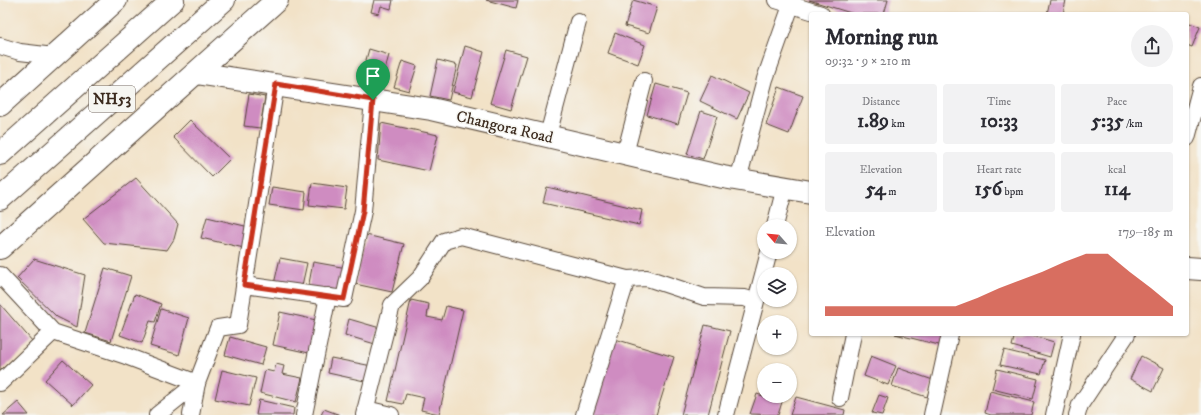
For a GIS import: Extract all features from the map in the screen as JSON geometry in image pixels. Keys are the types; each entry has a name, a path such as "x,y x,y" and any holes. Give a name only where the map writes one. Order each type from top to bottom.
{"main road":[{"path":"0,105 116,0"},
{"name":"NH53","path":"0,154 173,0"},
{"name":"NH53","path":"0,199 224,0"},
{"path":"0,248 277,0"},
{"name":"Changora Road","path":"196,73 276,84 431,110 548,135 738,180 809,192"},
{"path":"1189,268 1201,269"}],"street":[{"path":"776,0 792,3 816,12"},
{"path":"738,180 765,79 792,3"},
{"path":"548,135 578,22"},
{"path":"0,46 20,52 54,56"},
{"path":"625,154 644,81"},
{"path":"191,415 197,383 218,328 238,325 276,84"},
{"path":"1189,131 1201,86"},
{"path":"244,285 344,299 363,211 373,100"},
{"path":"777,219 786,187"},
{"path":"391,415 365,412 392,305 420,278 444,241 461,236 627,279 647,278 704,296 745,298 756,302"},
{"path":"726,415 766,259"},
{"path":"0,275 53,332 126,356 197,383"},
{"path":"584,415 627,279"},
{"path":"304,415 328,296"},
{"path":"0,383 53,332"},
{"path":"840,398 853,336"},
{"path":"932,415 950,336"},
{"path":"1054,415 1072,336"},
{"path":"1077,415 1080,405 1126,336"},
{"path":"158,415 197,383"}],"building":[{"path":"374,0 393,0 391,9 381,6 379,14 371,12"},
{"path":"486,0 518,0 516,8"},
{"path":"633,0 657,7 649,33 625,26"},
{"path":"809,0 888,0 885,12 848,12"},
{"path":"1050,0 1066,0 1063,12 1047,12"},
{"path":"1189,23 1200,27 1192,47 1189,46"},
{"path":"615,33 645,45 638,64 608,53"},
{"path":"465,46 484,52 472,97 453,92"},
{"path":"369,49 389,55 381,84 361,78"},
{"path":"506,50 527,56 511,109 490,103"},
{"path":"438,60 457,65 449,100 430,96"},
{"path":"402,61 417,66 409,91 394,87"},
{"path":"712,75 749,93 737,119 700,101"},
{"path":"656,84 687,93 678,124 647,115"},
{"path":"779,87 803,96 789,134 766,125"},
{"path":"249,94 265,97 260,128 244,126"},
{"path":"701,111 717,116 703,159 687,154"},
{"path":"190,120 230,159 212,177 173,137"},
{"path":"381,123 438,135 429,171 378,160"},
{"path":"136,178 178,224 174,239 167,250 104,243 83,219"},
{"path":"312,183 347,188 344,209 309,205"},
{"path":"272,187 306,192 304,210 269,205"},
{"path":"547,187 642,210 639,225 543,203"},
{"path":"207,217 249,227 244,248 201,238"},
{"path":"366,235 404,244 392,292 355,284"},
{"path":"280,258 307,263 301,290 274,284"},
{"path":"34,259 85,275 77,327 57,317 17,278"},
{"path":"313,262 347,268 342,295 308,289"},
{"path":"105,268 131,276 111,341 85,333"},
{"path":"135,294 161,304 155,322 150,321 142,343 120,335"},
{"path":"411,300 429,304 427,317 442,320 446,306 463,310 439,414 421,410 424,398 406,394 403,404 388,401"},
{"path":"0,304 33,342 0,371"},
{"path":"161,309 189,318 179,355 150,346"},
{"path":"280,312 316,320 309,353 273,345"},
{"path":"349,319 380,328 375,344 345,335"},
{"path":"705,325 730,331 708,415 681,415"},
{"path":"903,336 946,336 943,346"},
{"path":"1014,336 1034,336 1054,342 1050,357 1012,346"},
{"path":"230,337 266,347 261,365 225,355"},
{"path":"615,339 674,357 656,415 592,415"},
{"path":"1004,350 1045,360 1041,374 1000,365"},
{"path":"871,356 896,366 888,385 864,376"},
{"path":"1141,356 1164,368 1153,391 1130,379"},
{"path":"331,358 372,366 369,382 328,373"},
{"path":"63,360 91,385 73,405 45,380"},
{"path":"276,364 284,366 282,374 302,378 296,402 260,393 265,370 274,372"},
{"path":"898,368 933,380 927,397 892,386"},
{"path":"997,369 1038,379 1033,399 992,389"},
{"path":"222,370 256,378 249,406 215,399"},
{"path":"990,391 1034,402 1031,415 991,415 985,413"},
{"path":"757,394 757,403 782,403 778,415 750,414"},
{"path":"879,395 888,398 882,415 872,413"},
{"path":"797,397 845,410 844,415 790,415 794,403 797,403"},
{"path":"259,400 294,408 293,415 256,415"},
{"path":"18,402 29,415 3,415"},
{"path":"324,409 340,415 321,415"}],"route":[{"path":"276,84 373,100 363,211 344,299 244,285 276,84"}]}
